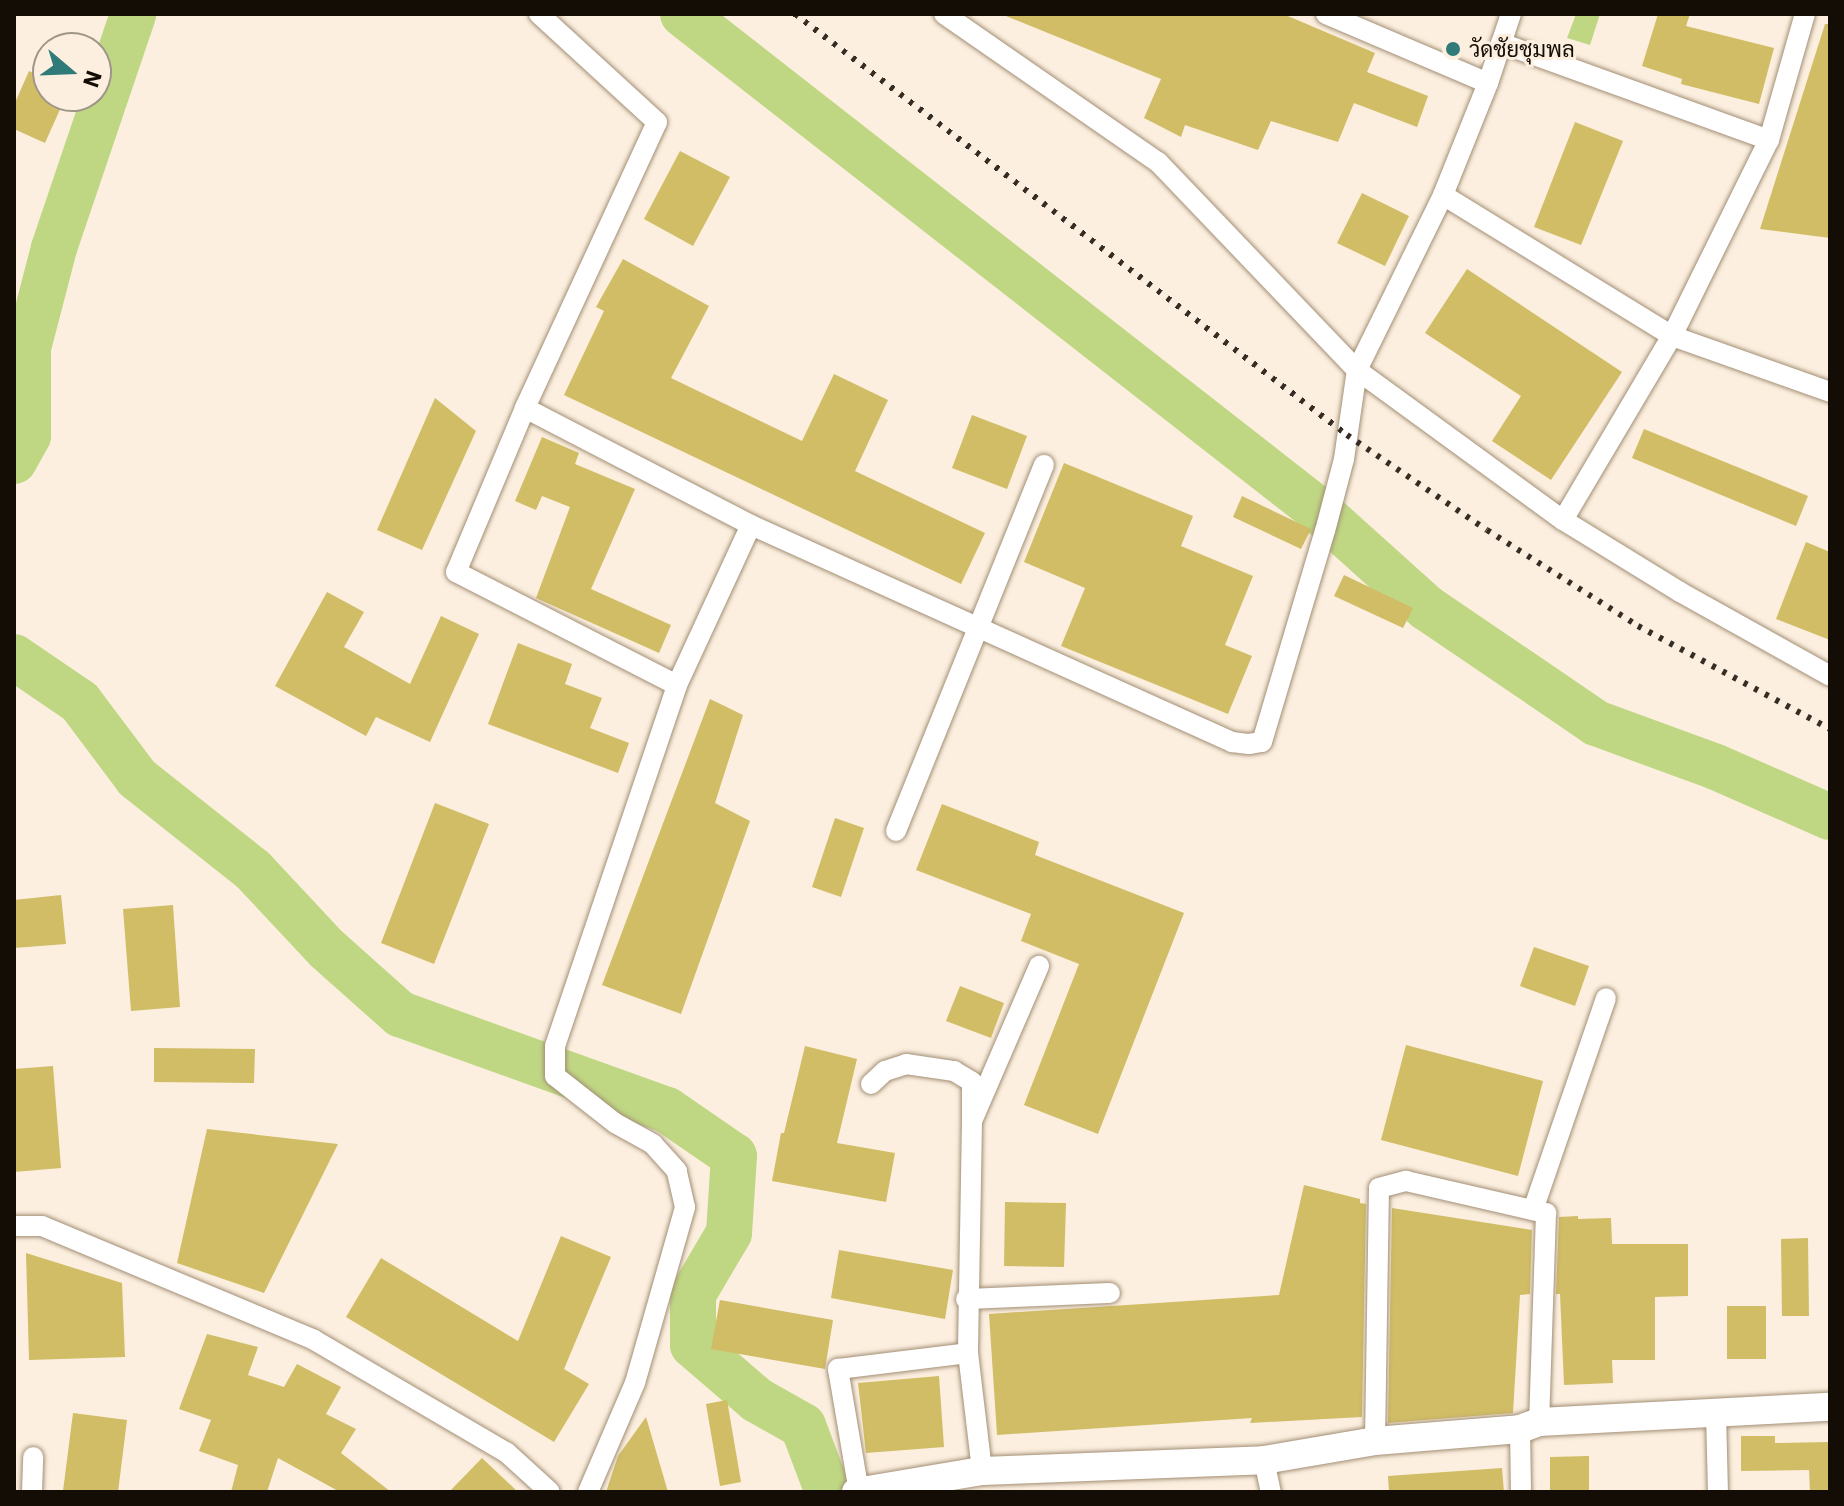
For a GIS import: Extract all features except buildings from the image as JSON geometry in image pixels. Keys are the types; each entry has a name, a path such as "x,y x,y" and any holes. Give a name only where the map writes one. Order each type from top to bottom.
{"street":[{"path":"539,14 657,122 525,408 456,572 677,685"},
{"path":"944,14 1158,162 1357,370 1563,520 1680,592 1830,676"},
{"path":"1326,14 1488,83"},
{"path":"525,408 751,525 1232,742 1262,742 1344,459 1357,370 1443,195 1488,83 1511,14"},
{"path":"1563,520 1672,336 1769,140 1805,14"},
{"path":"1501,43 1769,140"},
{"path":"1443,195 1672,336 1830,392"},
{"path":"896,831 981,628 1044,465"},
{"path":"588,1492 635,1383 685,1207 677,1171 653,1144 615,1123 555,1076 555,1051 677,685 751,525"},
{"path":"972,1121 1039,966"},
{"path":"1533,1210 1606,998"},
{"path":"871,1084 885,1071 906,1064 954,1071 972,1082 966,1299 968,1353 982,1471"},
{"path":"1375,1441 1379,1188 1406,1181 1546,1213 1530,1426 1521,1492"},
{"path":"14,1226 42,1226 314,1340 506,1452 550,1492"},
{"path":"966,1299 1110,1293"},
{"path":"968,1353 838,1369 858,1492 982,1471 1264,1460 1375,1441 1530,1426 1830,1407"},
{"path":"1716,1412 1718,1492"},
{"path":"32,1492 33,1457"},
{"path":"1264,1460 1271,1492"}],"shaded area":[{"path":"1576,14 1600,14 1590,45 1567,38"}],"waterway":[{"path":"14,461 28,436 28,348 54,248 133,14"},
{"path":"683,14 1318,510 1427,608 1596,723 1716,767 1830,817"},
{"path":"14,657 80,702 137,778 253,870 327,949 400,1014 667,1110 734,1156 729,1233 693,1294 693,1345 757,1400 803,1426 828,1492"}],"railway":[{"path":"795,14 1347,435 1487,530 1638,626 1830,729"}],"place":[{"name":"วัดชัยชุมพล","path":"1453,49"}]}
